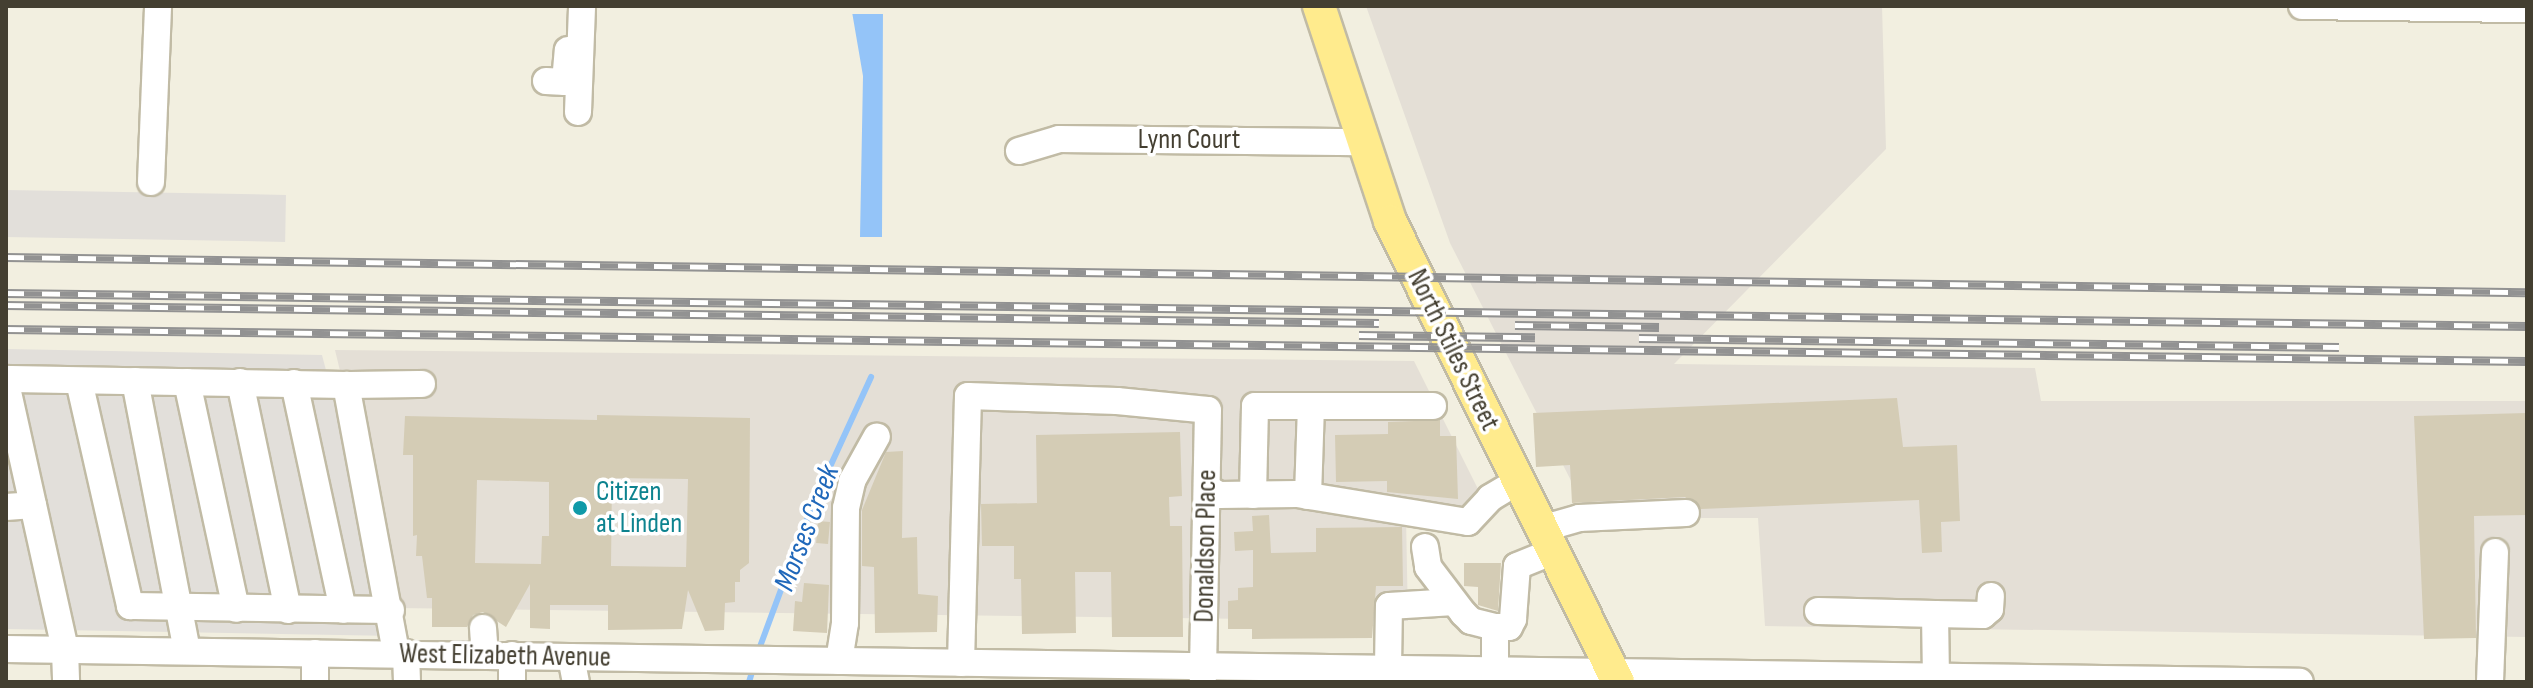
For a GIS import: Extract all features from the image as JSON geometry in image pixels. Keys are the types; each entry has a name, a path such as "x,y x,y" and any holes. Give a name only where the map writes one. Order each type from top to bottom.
{"main road":[{"name":"North Stiles Street","path":"1319,6 1390,221 1614,676"}],"street":[{"path":"151,182 158,6"},
{"path":"546,81 565,82 569,6"},
{"path":"578,112 582,6"},
{"path":"2302,6 2527,9"},
{"name":"Lynn Court","path":"1019,151 1059,139 1362,142"},
{"path":"66,682 65,650 9,412 6,381 422,384"},
{"path":"79,381 130,606 391,610"},
{"path":"135,381 187,651"},
{"path":"187,382 236,609"},
{"path":"240,382 288,610"},
{"path":"294,383 343,610"},
{"path":"346,385 407,682"},
{"name":"Donaldson Place","path":"961,663 968,396 1208,410 1203,674"},
{"path":"1253,495 1255,406 1433,406"},
{"path":"1308,496 1311,406"},
{"path":"839,661 845,623 846,508 852,481 877,436"},
{"path":"1207,488 1219,495 1308,496 1468,522 1490,498 1517,482"},
{"path":"6,507 33,505"},
{"path":"1425,547 1428,567 1471,621 1509,627 1513,619 1517,566 1579,518 1686,513"},
{"path":"2490,682 2495,552"},
{"path":"1818,611 1983,615 1990,609 1991,596"},
{"path":"1388,668 1389,606 1454,602"},
{"path":"1921,678 1935,614"},
{"path":"1484,673 1495,627"},
{"path":"483,628 485,654"},
{"name":"West Elizabeth Avenue","path":"6,649 485,654 512,655 574,670 742,660 786,668 839,661 878,672 961,663 1203,674 1388,668 1544,676 2300,682"},
{"path":"315,653 315,682"},
{"path":"512,655 512,682"}],"shaded area":[{"path":"1366,6 1882,6 1886,149 1674,364 2035,368 2041,401 2527,401 2527,637 1765,626 1758,518 1590,518 1450,243"},
{"path":"6,190 286,195 285,242 6,237"},
{"path":"6,349 322,355 396,636 6,629"},
{"path":"335,350 1414,361 1492,517 1406,517 1408,621 397,608"}],"water":[{"path":"851,6 883,6 882,237 860,237 863,76"}],"pier":[{"path":"849,6 885,6 885,14 849,14"}],"building":[{"path":"1897,398 1903,447 1957,445 1960,521 1941,522 1942,552 1922,553 1919,500 1701,509 1685,497 1572,503 1570,465 1536,467 1533,413"},
{"path":"2527,413 2527,515 2474,516 2476,638 2424,639 2414,416"},
{"name":"Citizen at Linden","path":"597,415 750,418 749,563 740,570 740,582 735,582 735,602 725,603 724,630 705,631 688,590 682,629 608,630 608,605 550,605 550,629 530,628 530,584 506,627 483,612 473,615 467,627 432,627 432,598 427,598 422,556 416,556 417,535 413,536 413,455 403,455 405,416 597,420","holes":["612,478 688,479 686,567 611,566","477,480 549,482 549,536 542,536 541,564 475,563"]},
{"path":"1440,420 1440,436 1456,436 1458,499 1387,492 1387,481 1336,482 1335,435 1388,434 1388,422"},
{"path":"1180,432 1182,496 1169,497 1170,526 1182,526 1183,637 1112,637 1111,572 1075,572 1076,633 1022,634 1021,579 1014,579 1014,546 982,546 981,504 1037,503 1036,435"},
{"path":"903,451 902,538 917,537 918,594 938,596 937,632 875,633 874,567 862,566 862,510 886,452"},
{"path":"1269,515 1271,553 1316,552 1316,528 1402,527 1403,586 1376,586 1372,638 1252,639 1252,629 1228,629 1228,601 1238,600 1238,588 1253,587 1253,550 1235,551 1234,532 1253,531 1252,516"},
{"path":"818,521 830,522 828,544 816,543"},
{"path":"1464,563 1501,563 1498,611 1478,605 1478,587 1464,586"},
{"path":"804,583 829,585 827,633 793,631 795,601 802,602"}],"waterway":[{"name":"Morses Creek","path":"758,652 812,506 871,377"},
{"name":"Morses Creek","path":"749,682 754,666"}],"railway":[{"path":"6,257 2527,292"},
{"path":"6,293 2527,326"},
{"path":"6,305 1379,323"},
{"path":"1515,325 1659,327"},
{"path":"6,329 2527,361"},
{"path":"1359,335 1535,337"},
{"path":"1639,338 2339,347"}],"place":[{"name":"Citizen at Linden","path":"580,508"}]}
